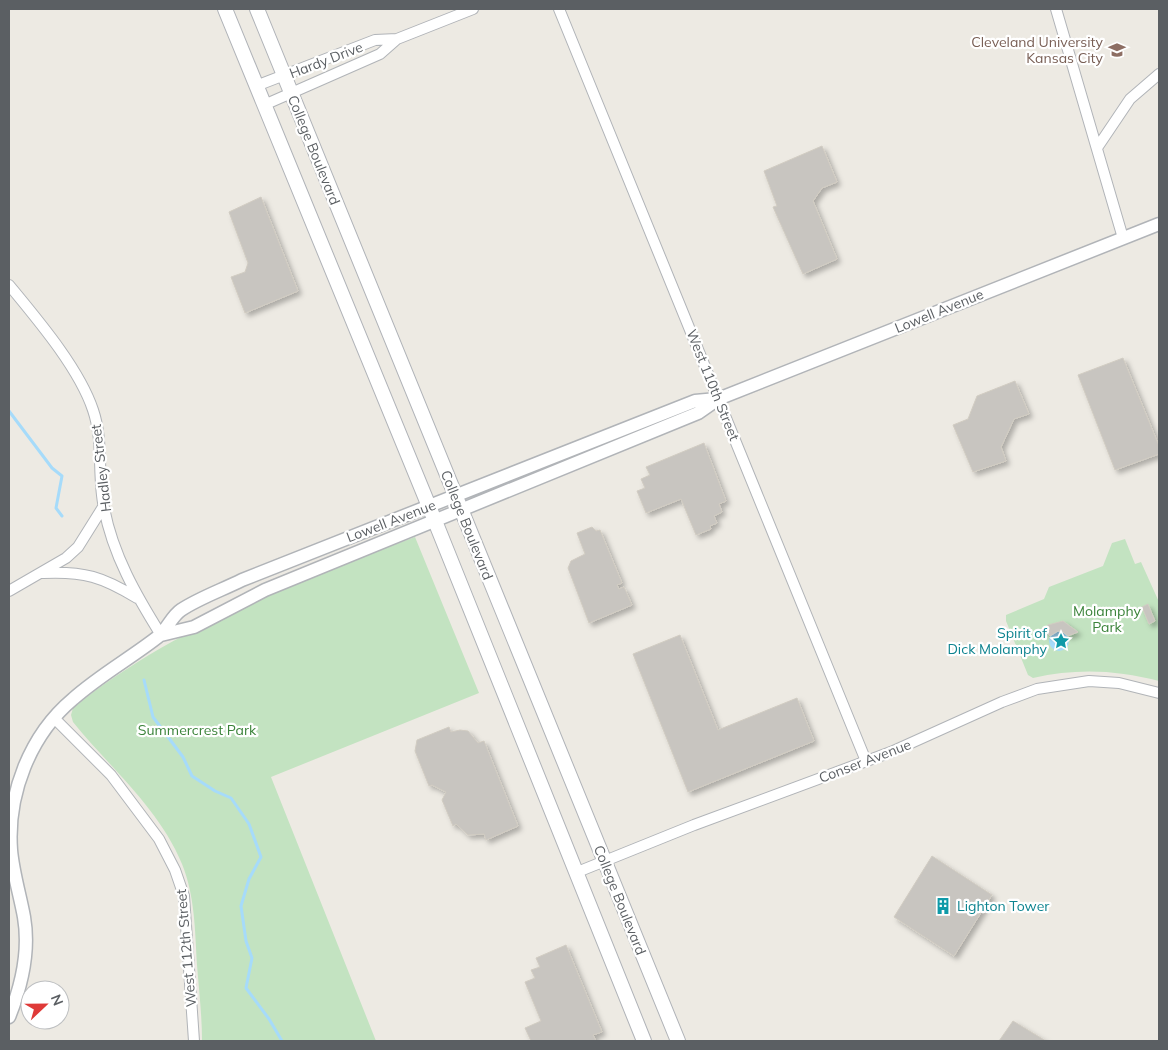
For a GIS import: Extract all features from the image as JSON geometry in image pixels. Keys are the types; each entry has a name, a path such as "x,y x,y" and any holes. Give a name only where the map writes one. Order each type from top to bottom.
{"main road":[{"name":"College Boulevard","path":"225,9 644,1041"},
{"name":"College Boulevard","path":"257,9 678,1041"}],"street":[{"name":"Hardy Drive","path":"264,105 380,54 397,40 473,9"},
{"name":"West 110th Street","path":"560,9 866,761"},
{"path":"1056,9 1123,238"},
{"name":"Hardy Drive","path":"256,86 375,40 397,40"},
{"path":"1097,148 1130,100 1159,74"},
{"name":"Lowell Avenue","path":"161,635 194,627 265,590 698,413 718,399 1159,224"},
{"name":"Hadley Street","path":"9,285 70,366 86,393 94,412 99,438 103,507 120,562 138,598 161,635"},
{"name":"Lowell Avenue","path":"9,1016 19,988 26,946 24,918 10,850 12,814 17,788 32,751 55,719 72,700 161,635 179,611 220,590 257,573 694,401 718,399"},
{"path":"10,588 39,574 78,548 103,507"},
{"path":"39,574 68,572 87,574 104,579 138,598"},
{"name":"Conser Avenue","path":"575,873 694,824 866,761 1037,689 1063,683 1089,681 1119,683 1159,693"},
{"name":"West 112th Street","path":"55,719 111,775 159,839 175,870 184,896 194,1041"}],"green space":[{"name":"Summercrest Park","path":"415,537 479,693 271,777 376,1041 202,1041 194,914 190,888 182,864 172,844 147,807 73,722 71,715 73,708 112,679 152,653 194,630 325,571"},
{"name":"Molamphy Park","path":"1125,539 1135,564 1141,562 1159,602 1159,681 1127,674 1096,672 1065,673 1033,678 1028,675 1006,621 1006,615 1044,599 1049,587 1103,566 1112,543"}],"water":[{"path":"1059,631 1066,634 1069,641 1066,648 1059,651 1052,648 1049,641 1052,634"}],"building":[{"path":"822,146 837,182 822,188 813,201 837,259 803,274 773,207 777,206 764,171"},
{"path":"261,197 298,291 245,313 231,277 245,272 248,263 229,212"},
{"path":"1123,358 1159,446 1159,454 1115,470 1078,375"},
{"path":"1015,381 1029,414 1014,419 1001,447 1006,461 973,472 953,425 968,419 977,396"},
{"path":"704,443 726,501 719,504 722,512 714,516 717,523 710,526 711,529 696,535 681,499 646,513 637,491 645,488 641,479 650,475 646,467"},
{"path":"592,527 596,531 600,530 622,583 617,585 619,589 624,587 632,605 589,623 568,568 571,561 585,554 577,533"},
{"path":"1148,604 1155,621 1149,624 1142,607"},
{"path":"1063,621 1078,632 1068,636 1058,631 1050,636 1043,629 1048,625"},
{"path":"680,635 718,730 797,698 814,741 688,792 633,654"},
{"path":"449,727 451,732 468,731 478,743 484,741 518,826 486,840 484,834 468,835 456,824 453,826 442,800 446,792 432,785 429,786 415,751 417,740"},
{"name":"Lighton Tower","path":"932,856 992,895 954,956 894,917"},
{"path":"566,945 602,1032 593,1035 596,1041 531,1041 525,1028 541,1021 525,982 535,978 531,970 540,967 536,958"},
{"path":"1013,1021 1046,1041 999,1041"}],"waterway":[{"path":"9,411 52,468 62,476 56,508 62,516"},
{"path":"144,680 153,717 183,757 192,776 215,791 231,798 249,824 261,857 249,879 241,906 246,941 252,958 246,988 269,1019 282,1041"}],"place":[{"name":"Cleveland University Kansas City","path":"1117,50"},
{"name":"Spirit of Dick Molamphy","path":"1061,641"},
{"name":"Lighton Tower","path":"943,906"}]}
